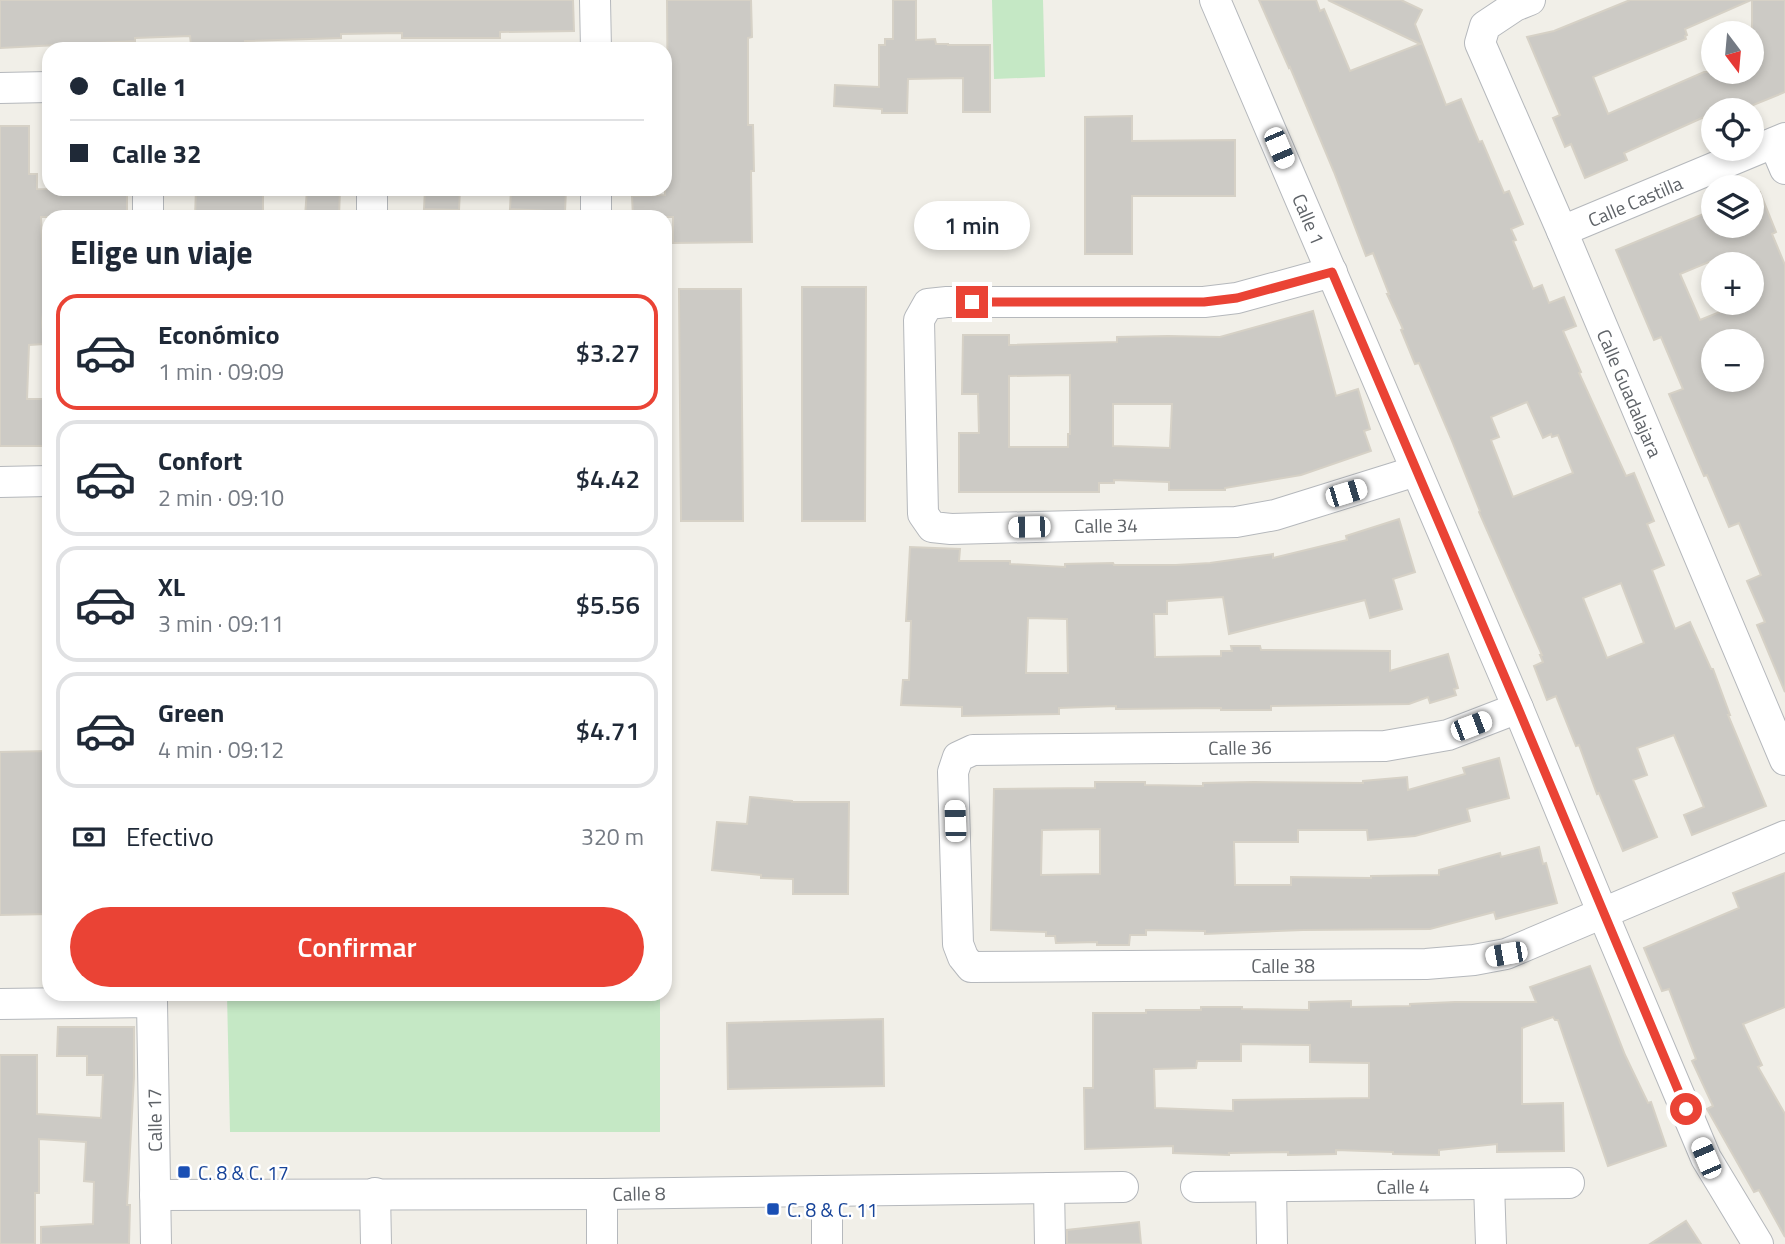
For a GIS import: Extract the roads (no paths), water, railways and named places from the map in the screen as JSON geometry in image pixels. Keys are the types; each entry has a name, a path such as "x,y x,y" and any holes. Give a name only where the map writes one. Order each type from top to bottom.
{"street":[{"path":"595,0 596,42"},
{"name":"Calle 1","path":"1215,0 1518,708 1706,1158 1758,1244"},
{"name":"Calle Guadalajara","path":"1530,0 1515,6 1485,26 1480,43 1785,760"},
{"path":"0,88 42,87"},
{"name":"Calle Castilla","path":"1562,231 1781,150"},
{"name":"Calle 34","path":"1332,272 1237,298 1204,302 928,304 919,320 923,514 932,527 951,529 1236,522 1275,515 1416,471"},
{"path":"0,482 42,481"},
{"name":"Calle 36","path":"958,757 973,750 1385,746 1448,735 1518,708"},
{"name":"Calle 38","path":"958,757 953,772 958,944 971,967 1426,964 1474,960 1506,954 1785,836"},
{"name":"Calle 17","path":"0,1004 152,1002 156,1244"},
{"name":"Calle 4","path":"1196,1187 1569,1183"},
{"path":"1489,1184 1491,1244"},
{"name":"Calle 8","path":"155,1195 602,1194 1123,1187"},
{"path":"1272,1187 1272,1244"},
{"path":"1049,1188 1050,1244"},
{"path":"827,1191 827,1244"},
{"path":"375,1194 376,1244"},
{"path":"602,1194 602,1244"}],"place":[{"name":"C. 8 & C. 17","path":"184,1172"},
{"name":"C. 8 & C. 11","path":"773,1209"}]}
